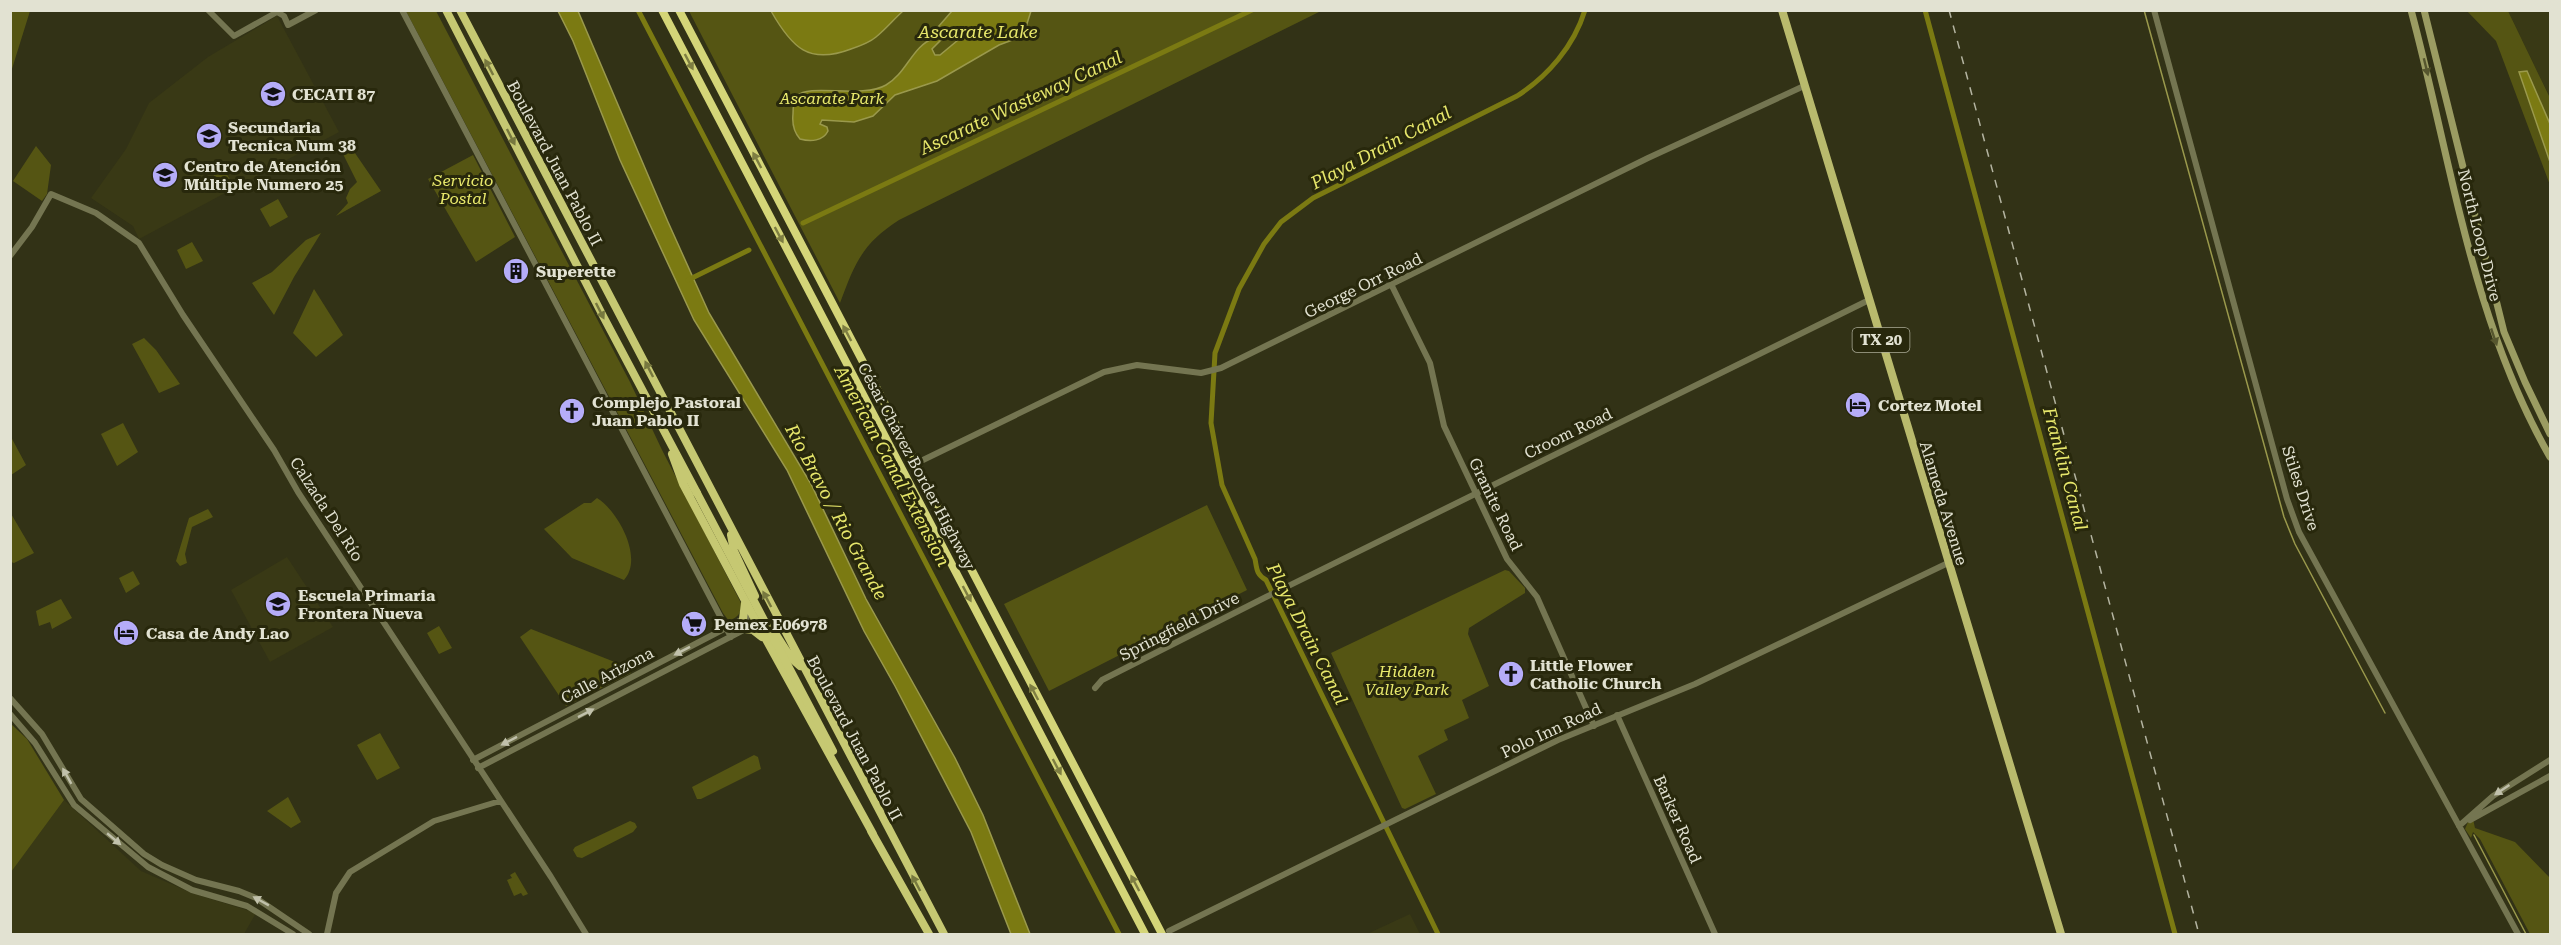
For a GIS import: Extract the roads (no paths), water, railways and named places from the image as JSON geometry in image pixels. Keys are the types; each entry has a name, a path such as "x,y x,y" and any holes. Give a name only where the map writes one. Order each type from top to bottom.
{"highway":[{"name":"Boulevard Juan Pablo II","path":"446,10 664,433 833,751 873,834 929,934"},
{"name":"Boulevard Juan Pablo II","path":"460,10 944,934"},
{"name":"César Chávez Border Highway","path":"662,10 1145,934"},
{"name":"César Chávez Border Highway","path":"679,10 1166,933"},
{"path":"664,433 681,480 873,834"},
{"path":"729,524 734,551 757,600 756,617"},
{"path":"743,619 746,606 744,599"},
{"path":"756,617 767,621 791,658 805,672"},
{"path":"745,629 756,631 768,644"}],"main road":[{"name":"Alameda Avenue","path":"1782,10 2061,934"},
{"name":"North Loop Drive","path":"2411,10 2476,278 2490,324 2517,395 2550,457"},
{"name":"North Loop Drive","path":"2424,10 2505,332 2525,382 2550,434"},
{"path":"2448,158 2459,156"}],"street":[{"path":"208,10 234,36 279,12 288,25 316,10"},
{"path":"402,10 732,637"},
{"name":"Stiles Drive","path":"2154,10 2287,500 2299,532 2518,934"},
{"name":"George Orr Road","path":"923,460 1113,369 1143,365 1195,372 1217,369 1392,286 1648,158 1804,86"},
{"name":"Calzada Del Río","path":"10,256 51,194 96,213 139,243 189,324 274,450 298,492 586,934"},
{"name":"Granite Road","path":"1392,286 1430,363 1444,426 1506,559 1537,597 1594,726"},
{"name":"Croom Road","path":"1278,591 1869,300"},
{"name":"Polo Inn Road","path":"1166,933 1552,743 1695,684 1948,563"},
{"name":"Springfield Drive","path":"1095,688 1102,680 1278,591"},
{"name":"Calle Arizona","path":"473,760 743,619 756,617"},
{"name":"Calle Arizona","path":"478,768 732,637 745,629 756,617"},
{"path":"10,698 38,727 81,799 144,854 196,880 239,891 256,898 309,934"},
{"path":"10,714 35,742 74,805 148,867 192,890 247,906 293,934"},
{"name":"Barker Road","path":"1617,715 1714,934"},
{"path":"2459,826 2493,796 2550,760"},
{"path":"2459,826 2550,776"},
{"path":"74,805 81,799"},
{"path":"327,934 336,893 350,872 434,821 500,801"},
{"path":"192,890 196,880"}],"water":[{"path":"558,11 578,11 709,313 811,484 866,599 955,758 983,815 1030,934 1011,934 971,832 864,631 787,470 694,320 620,160 573,41"},
{"name":"Ascarate Lake","path":"771,11 903,11 870,41 858,47 824,55 813,54 794,44"},
{"name":"Ascarate Lake","path":"952,11 1031,11 1025,30 1018,38 999,45 937,81 895,95 873,116 854,122 822,120 820,124 827,127 828,131 823,137 812,140 800,139 793,121 797,96 803,92 813,91 864,91 886,85 899,74 920,47 933,39 932,34","holes":["949,37 958,40 940,55 935,55 932,49 941,40"]},
{"path":"2527,71 2550,124 2550,162 2519,72"}],"waterway":[{"name":"American Canal Extension","path":"638,10 1119,934"},
{"name":"Ascarate Wasteway Canal","path":"803,223 1252,10"},
{"name":"Playa Drain Canal","path":"1438,934 1266,580 1260,576 1255,559 1222,485 1211,423 1215,353 1239,289 1264,244 1281,222 1313,198 1517,96 1539,79 1567,48 1585,10"},
{"name":"Franklin Canal","path":"1925,10 2175,934"},
{"path":"2144,10 2284,517 2295,544 2385,713"},
{"name":"Ascarate Wasteway Canal","path":"688,280 749,250"},
{"path":"2474,835 2526,934"}],"railway":[{"path":"1949,10 2199,934"}],"place":[{"name":"CECATI 87","path":"273,94"},
{"name":"Secundaria Tecnica Num 38","path":"209,136"},
{"name":"Centro de Atención Múltiple Numero 25","path":"165,175"},
{"name":"Superette","path":"516,271"},
{"name":"Cortez Motel","path":"1858,405"},
{"name":"Complejo Pastoral Juan Pablo II","path":"572,411"},
{"name":"Escuela Primaria Frontera Nueva","path":"278,604"},
{"name":"Pemex E06978","path":"694,624"},
{"name":"Casa de Andy Lao","path":"126,633"},
{"name":"Little Flower Catholic Church","path":"1511,674"}],"park label":[{"name":"Ascarate Park","path":"832,98"},
{"name":"Servicio Postal","path":"463,189"},
{"name":"Hidden Valley Park","path":"1407,680"}],"water label":[{"name":"Río Bravo / Rio Grande","path":"836,512"}]}
